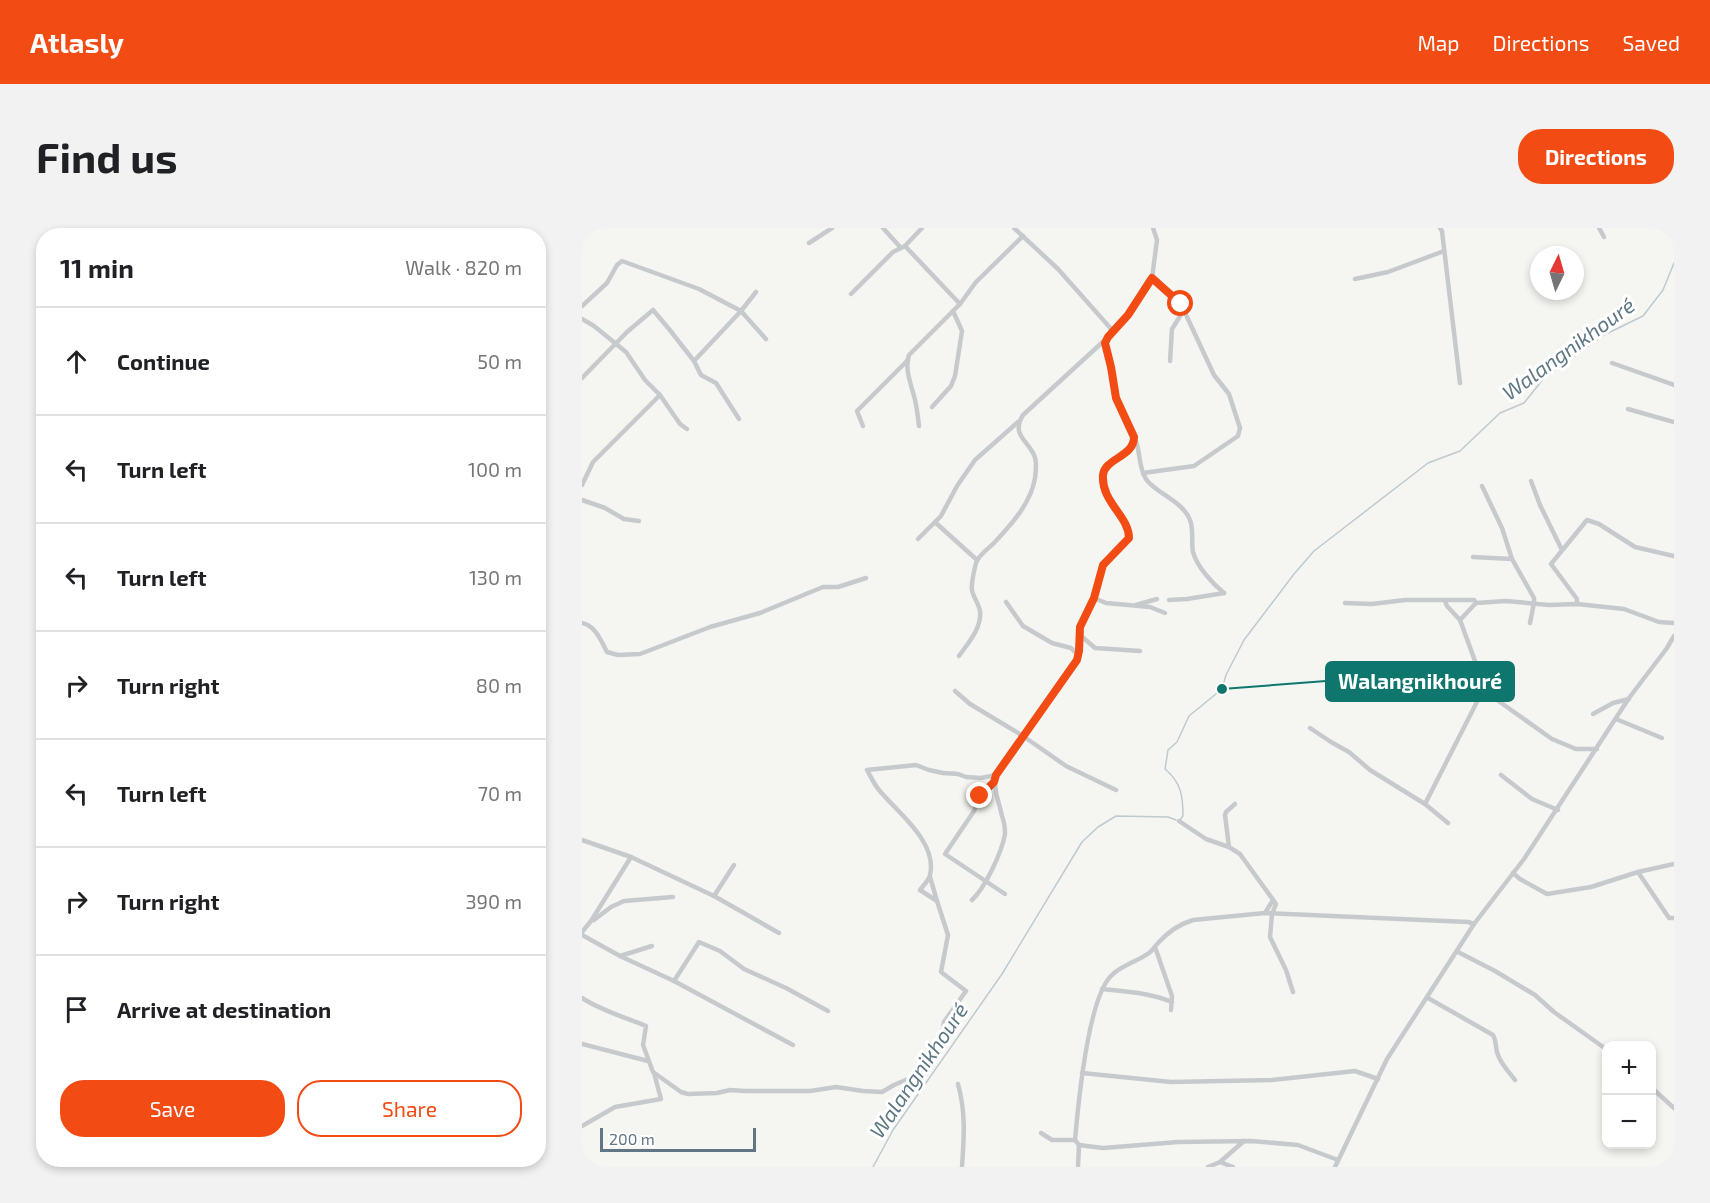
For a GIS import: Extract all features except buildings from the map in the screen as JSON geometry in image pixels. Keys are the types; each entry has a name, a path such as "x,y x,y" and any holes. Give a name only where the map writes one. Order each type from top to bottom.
{"street":[{"path":"808,243 832,228"},
{"path":"883,228 960,304"},
{"path":"851,294 893,252 903,247 922,228"},
{"path":"1014,228 1058,269 1113,332"},
{"path":"918,539 936,523 975,460 1019,422 1023,415 1108,337 1128,315 1152,278 1157,240 1153,228"},
{"path":"1440,228 1460,383"},
{"path":"1599,228 1604,237"},
{"path":"863,426 856,411 908,360 909,356 960,304 976,282 1023,236"},
{"path":"1355,279 1388,272 1444,251"},
{"path":"582,306 607,283 617,265 622,261 699,289 741,311 766,339"},
{"path":"1143,473 1194,466 1238,436 1240,428 1229,394 1214,375 1181,304 1152,278"},
{"path":"694,361 756,292"},
{"path":"582,378 653,310 694,361 701,375 716,383 739,419"},
{"path":"1170,361 1172,329 1184,310"},
{"path":"932,407 951,386 955,376 962,331 953,311"},
{"path":"582,319 626,352 645,380 680,424 687,429"},
{"path":"1108,337 1105,343 1116,398 1137,444 1141,469 1148,482 1169,496 1190,519 1193,553 1210,582 1224,593 1169,600"},
{"path":"908,360 908,374 916,402 919,426"},
{"path":"1612,363 1674,385"},
{"path":"582,485 593,462 660,396"},
{"path":"1628,409 1674,422"},
{"path":"959,656 978,629 980,611 971,589 976,560 1018,515 1031,493 1035,478 1036,461 1021,438 1019,422"},
{"path":"972,900 980,892 985,882 1005,833 1003,816 995,791 996,775 1077,660 1080,627 1094,598 1103,565 1129,538 1129,531 1104,488 1103,472 1108,464 1127,452 1134,442 1134,437"},
{"path":"1531,481 1562,550"},
{"path":"1482,486 1502,528 1512,559 1533,598 1530,623"},
{"path":"582,500 605,508 624,519 639,521"},
{"path":"1577,604 1577,599 1551,564 1587,520 1599,524 1635,547 1674,555"},
{"path":"936,523 976,560"},
{"path":"1473,557 1512,559"},
{"path":"582,623 588,624 597,634 607,652 618,655 640,654 710,627 760,613 824,587 838,587 866,578"},
{"path":"1094,598 1106,603 1150,608 1165,613"},
{"path":"1133,606 1156,599"},
{"path":"1345,603 1474,600 1476,603 1506,601 1549,605 1577,604 1624,609 1659,622 1674,623"},
{"path":"1445,601 1460,620 1483,690 1552,739 1576,749 1597,749"},
{"path":"1006,602 1023,626 1052,643 1071,648 1078,655"},
{"path":"1460,620 1476,603"},
{"path":"1080,635 1095,648 1140,651"},
{"path":"1335,1167 1388,1059 1474,924 1558,810 1629,699 1674,636"},
{"path":"1425,804 1483,690"},
{"path":"955,691 970,704 1023,736 1066,766 1116,790"},
{"path":"1593,714 1613,703 1629,699"},
{"path":"1617,718 1662,738"},
{"path":"1310,728 1349,752 1370,770 1425,804 1448,823"},
{"path":"653,1072 681,1092 688,1094 730,1090 810,1091 836,1087 882,1092 917,1075 942,1037 944,1022 966,991 941,972 948,935 930,877 931,866 928,852 914,827 878,789 867,770 916,765 929,770 966,777 981,778 996,775"},
{"path":"1501,775 1532,799 1558,810"},
{"path":"994,782 980,796 974,810 945,854 1005,894"},
{"path":"1229,847 1224,815 1235,804"},
{"path":"1179,821 1206,839 1229,847 1240,854 1276,904 1272,914 1270,937 1286,970 1293,992"},
{"path":"582,840 631,857 714,896 779,933"},
{"path":"631,857 582,934 793,1045"},
{"path":"1513,873 1547,894 1591,887 1638,872 1674,864"},
{"path":"714,896 734,865"},
{"path":"1638,872 1669,918 1674,918"},
{"path":"930,877 920,890 937,902"},
{"path":"591,921 624,901 673,897"},
{"path":"1264,913 1273,900"},
{"path":"1078,1167 1079,1145 1075,1140 1079,1086 1096,1004 1102,989 1112,975 1152,952 1159,942 1181,924 1193,920 1264,913 1474,924"},
{"path":"674,981 699,942 720,951 744,969 828,1011"},
{"path":"620,956 652,946"},
{"path":"1155,947 1172,996 1171,1010"},
{"path":"1458,952 1496,971 1535,995 1554,1012 1602,1046"},
{"path":"1102,989 1163,998 1172,1002"},
{"path":"582,998 610,1013 646,1026 643,1045 661,1098 615,1107 582,1126"},
{"path":"1428,998 1493,1035 1497,1041 1498,1056 1515,1080"},
{"path":"582,1044 648,1061"},
{"path":"1082,1073 1171,1082 1272,1080 1355,1071 1378,1079"},
{"path":"958,1084 963,1100 965,1122 962,1167"},
{"path":"1656,1092 1674,1108"},
{"path":"1041,1134 1052,1140 1075,1140"},
{"path":"1079,1145 1103,1148 1178,1142 1251,1140 1298,1145 1338,1160"},
{"path":"1208,1167 1220,1162 1244,1141"},
{"path":"1220,1162 1233,1167"}],"waterway":[{"name":"Walangnikhouré","path":"1180,820 1183,816 1180,790 1175,779 1165,769 1168,750 1177,742 1189,716 1222,689 1226,675 1244,640 1314,551 1428,463 1460,451 1500,413 1524,403 1544,378 1604,335 1643,316 1663,290 1674,263"},
{"name":"Walangnikhouré","path":"873,1167 893,1130 1002,974 1082,842 1098,827 1116,816 1168,817 1176,820"}],"place":[{"name":"Walangnikhouré","path":"1222,689"}],"route":[{"path":"980,796 994,782 996,775 1077,660 1080,627 1094,598 1103,565 1129,538 1129,531 1104,488 1103,472 1108,464 1119,459 1134,442 1134,437 1116,398 1105,343 1128,315 1152,278 1181,304"}]}
